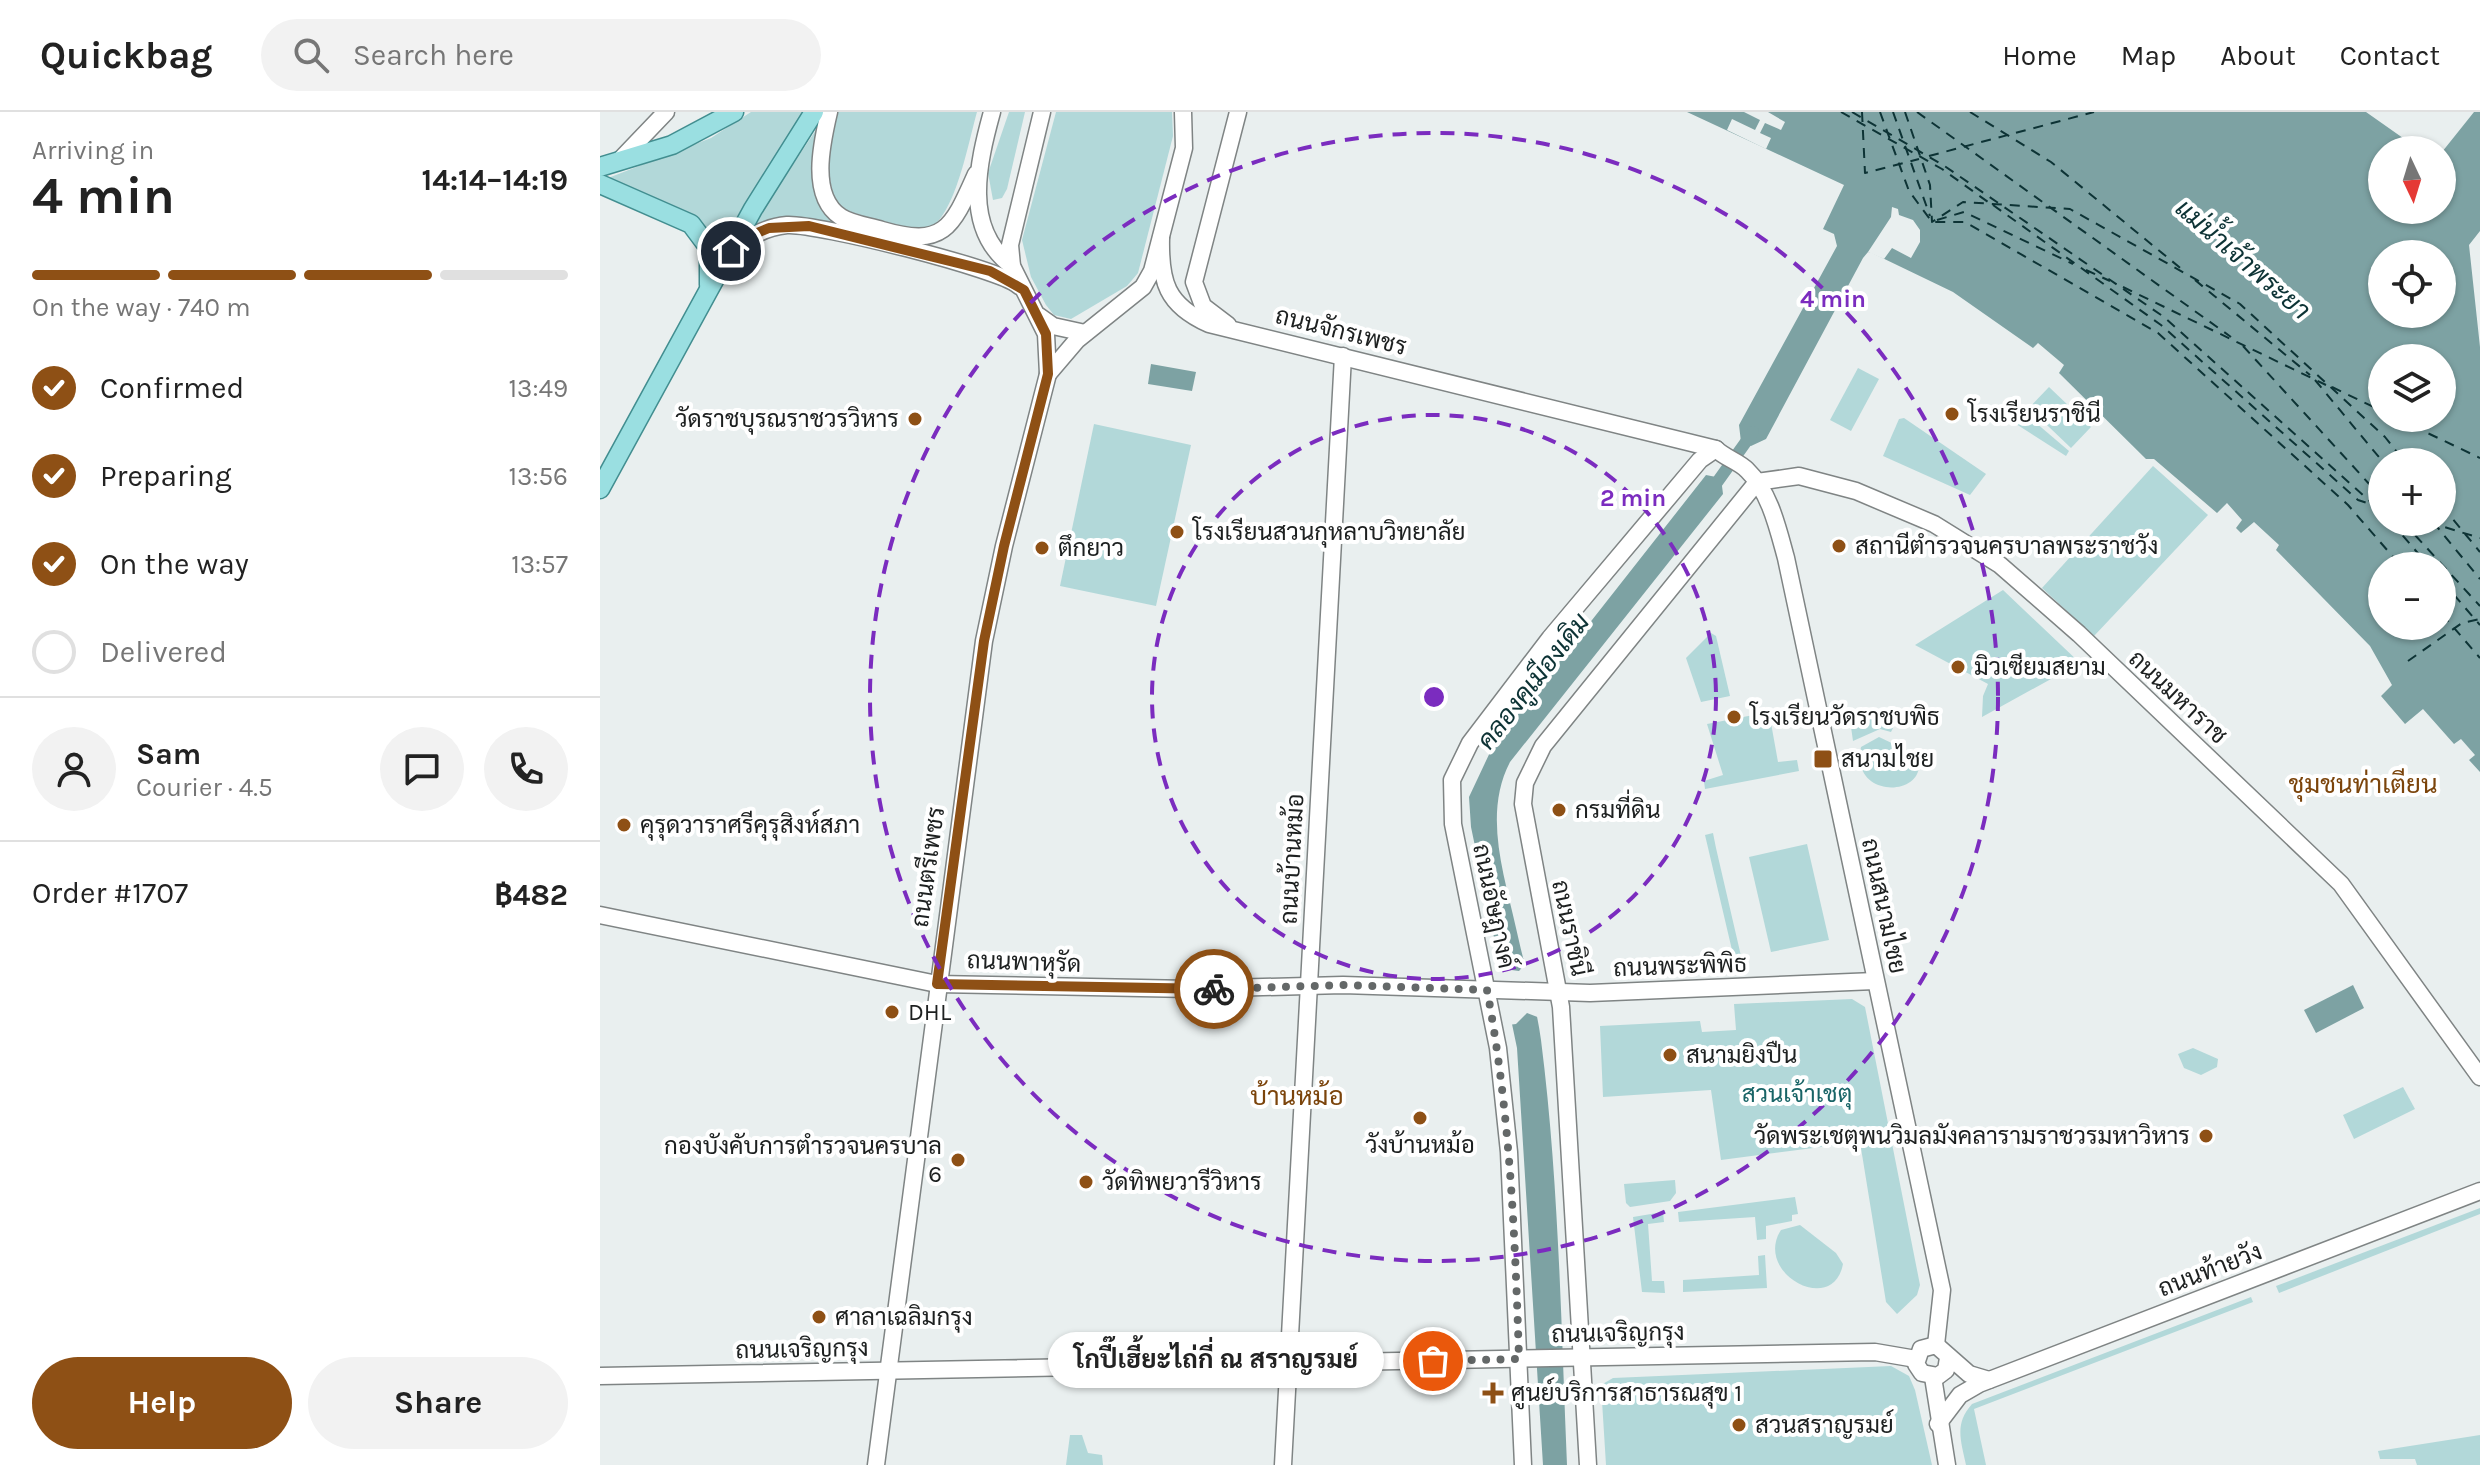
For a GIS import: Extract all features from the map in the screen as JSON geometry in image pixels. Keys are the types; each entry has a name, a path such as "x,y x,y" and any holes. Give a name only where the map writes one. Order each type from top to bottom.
{"main road":[{"path":"609,164 697,134 734,112"},
{"path":"600,489 731,251 814,112"},
{"path":"608,188 670,212 691,224 702,236 711,257 708,292"}],"street":[{"path":"609,164 666,112"},
{"path":"829,112 821,172 829,205 842,218 916,239 934,236 955,217 976,174 992,112"},
{"path":"1012,266 1011,230 1042,112"},
{"path":"976,174 985,229 994,249 1012,266 1038,315 1053,326 1085,333 1143,287 1152,271 1184,148 1183,112"},
{"path":"1236,330 1203,306 1194,282 1238,112"},
{"path":"731,251 750,236 769,228 809,226 999,273 1024,290"},
{"name":"ถนนจักรเพชร","path":"1161,238 1162,278 1174,299 1196,318 1668,437 1720,453 1745,468 1757,482"},
{"name":"ถนนตรีเพชร","path":"876,1465 937,984 989,615 1048,374 1046,334 1038,315"},
{"name":"ถนนตรีเพชร","path":"1048,374 1085,333"},
{"name":"ถนนบ้านหม้อ","path":"1283,1465 1343,356"},
{"path":"1668,437 1684,457 1687,476 1720,453"},
{"name":"ถนนอัษฎางค์","path":"1523,1465 1526,1359 1495,991 1453,824 1452,780 1459,761 1550,638 1687,476"},
{"name":"ถนนมหาราช","path":"1757,482 1799,476 1856,491 1934,524 1970,543 2000,565 2079,634 2341,884 2480,1077"},
{"name":"ถนนสนามไชย","path":"1757,482 1786,558 1942,1290 1936,1345"},
{"name":"ถนนราชินี","path":"1588,1465 1575,1358 1559,993 1524,822 1525,783 1532,764 1757,482"},
{"name":"ถนนพาหุรัด","path":"600,915 937,984 1175,989 1309,986 1495,991"},
{"name":"ถนนพระพิพิธ","path":"1495,991 1559,993 1875,981"},
{"name":"ถนนท้ายวัง","path":"1938,1424 1960,1395 1989,1380 2480,1191"},
{"path":"1953,1362 1933,1377 1922,1373 1916,1359 1921,1349 1936,1345 1945,1350 1953,1362 1989,1380"},
{"name":"ถนนเจริญกรุง","path":"600,1376 1875,1352 1916,1359"},
{"path":"1933,1377 1938,1424 1947,1465"}],"green space":[{"path":"751,112 804,112 715,251 709,240 603,180 711,138"},
{"path":"837,112 977,112 953,195 937,222 927,229 914,230 838,206 828,159"},
{"path":"1009,112 1025,112 1007,189 1002,198 993,200 988,173"},
{"path":"1056,112 1172,112 1173,136 1138,273 1127,286 1071,319 1054,315 1046,305 1031,277 1022,240"},
{"path":"822,121 813,173 842,226 771,221 751,227"},
{"path":"1858,368 1879,379 1851,431 1830,420"},
{"path":"2049,387 2091,427 2071,448 2029,408"},
{"path":"2014,404 2069,451 2066,456 2002,415"},
{"path":"1904,418 1986,474 1970,495 1883,456 1899,419"},
{"path":"1094,424 1191,445 1156,606 1060,586"},
{"path":"2153,466 2208,515 2094,636 2042,588"},
{"path":"2003,590 2080,663 1982,717 1983,696 1988,684 1915,645"},
{"path":"1711,633 1716,636 1730,696 1701,702 1686,658"},
{"path":"1852,711 1866,717 1869,712 1895,724 1891,732 1880,729 1853,741 1849,713"},
{"path":"1769,712 1778,762 1797,760 1799,771 1705,789 1704,781 1723,775 1707,724"},
{"path":"1879,737 1917,755 1919,769 1913,779 1890,787 1878,785 1867,777 1861,765 1861,747"},
{"path":"1713,833 1741,956 1725,957 1724,953 1732,950 1705,835"},
{"path":"1807,844 1829,940 1771,952 1749,857"},
{"name":"สวนเจ้าเชตุ","path":"1852,999 1865,1007 1920,1285 1917,1295 1897,1314 1886,1302 1860,1142 1721,1160 1711,1090 1603,1097 1600,1026 1700,1021 1702,1032 1736,1030 1734,1004"},
{"path":"2193,1048 2218,1059 2217,1067 2201,1075 2184,1068 2178,1054"},
{"path":"2403,1087 2415,1109 2354,1139 2343,1115"},
{"path":"1675,1180 1676,1193 1670,1201 1630,1207 1626,1203 1624,1184"},
{"path":"1795,1197 1798,1214 1792,1215 1792,1221 1766,1226 1766,1239 1757,1240 1755,1217 1679,1222 1678,1212"},
{"path":"2480,1208 2480,1214 2279,1293 2276,1286"},
{"path":"1663,1212 1664,1222 1648,1224 1652,1281 1664,1281 1665,1293 1642,1292 1633,1217"},
{"path":"1800,1225 1836,1253 1843,1264 1836,1280 1825,1287 1812,1288 1798,1283 1786,1274 1777,1261 1775,1246 1781,1230"},
{"path":"1765,1255 1767,1288 1683,1292 1683,1280 1759,1275 1758,1256"},
{"path":"2251,1297 2253,1302 1974,1409 1986,1465 1966,1465 1961,1426 1972,1404"},
{"name":"สวนสราญรมย์","path":"1891,1366 1909,1376 1915,1390 1932,1465 1606,1465 1601,1385 1613,1378"},
{"path":"1070,1435 1082,1435 1088,1453 1102,1455 1103,1465 1066,1465"},
{"path":"2480,1435 2480,1465 2417,1465 2415,1459 2380,1459 2378,1451"}],"water":[{"name":"แม่น้ำเจ้าพระยา","path":"1687,112 2366,112 2400,136 2368,136 2368,224 2456,224 2455,136 2474,112 2480,112 2480,231 2469,245 2480,347 2480,772 2469,760 2475,755 2461,739 2454,744 2423,709 2405,724 2381,696 2392,685 2370,646 2276,550 2279,545 2254,522 2241,533 2236,528 2242,520 2227,503 2217,513 2154,459 2146,459 2059,373 2064,365 2038,343 2033,348 1953,292 1872,253 1868,252 1863,258 1766,439 1751,446 1741,442 1739,425 1837,246 1834,234 1823,229 1844,185"},
{"path":"1151,364 1196,372 1192,391 1148,384"},
{"path":"1706,475 1721,478 1723,494 1510,762 1498,802 1498,844 1541,1040 1556,1199 1567,1465 1543,1465 1517,1048 1471,827 1469,797 1493,746"},
{"path":"2353,985 2364,1008 2316,1033 2304,1010"}],"pier":[{"path":"1744,112 1768,112 1785,122 1781,130 1765,123 1760,133 1771,138 1766,149 1727,130 1732,119 1755,130 1760,120"},
{"path":"1892,207 1898,209 1899,215 1913,220 1920,230 1920,242 1911,258 1892,248 1884,259 1868,252 1891,217"},
{"path":"1528,961 1540,1018 1527,1013 1516,1024 1508,1025 1496,968 1519,971"}],"waterway":[{"name":"คลองคูเมืองเดิม","path":"1713,488 1753,432"}],"ferry route":[{"path":"1841,112 1942,169 1988,202"},
{"path":"1852,112 1943,165 2164,317 2368,499"},
{"path":"1862,112 1865,173 1919,159"},
{"path":"1880,112 1909,191 1932,222 1965,222 2158,333 2348,505 2389,552"},
{"path":"1893,112 1930,216"},
{"path":"1905,112 1930,185 1932,222 1963,202 2070,209 2240,304 2394,448"},
{"path":"1917,112 2231,337"},
{"path":"1970,112 2051,162 2184,271"},
{"path":"1929,156 2094,112"},
{"path":"1993,205 2161,325 2358,500 2368,503"},
{"path":"1937,220 1964,212 2073,264"},
{"path":"2086,270 2110,281"},
{"path":"2195,280 2310,375"},
{"path":"2123,287 2326,385"},
{"path":"2243,346 2368,483"},
{"path":"2315,380 2371,448"},
{"path":"2332,387 2368,404"},
{"path":"2425,432 2480,458"},
{"path":"2456,523 2480,552"},
{"path":"2456,531 2480,538"},
{"path":"2403,536 2417,552"},
{"path":"2416,536 2480,606"},
{"path":"2445,536 2480,579"},
{"path":"2456,597 2480,625"},
{"path":"2408,661 2462,623 2480,619"},
{"path":"2456,630 2480,658"}],"way so far":[{"path":"1214,989 1343,985 1487,990 1498,1048 1509,1152 1519,1359 1433,1361"}],"place":[{"name":"โรงเรียนราชินี","path":"1952,414"},
{"name":"วัดราชบุรณราชวรวิหาร","path":"915,419"},
{"name":"โรงเรียนสวนกุหลาบวิทยาลัย","path":"1177,532"},
{"name":"สถานีตำรวจนครบาลพระราชวัง","path":"1839,546"},
{"name":"ตึกยาว","path":"1042,548"},
{"name":"มิวเซียมสยาม","path":"1958,667"},
{"name":"โรงเรียนวัดราชบพิธ","path":"1734,717"},
{"name":"สนามไชย","path":"1823,759"},
{"name":"กรมที่ดิน","path":"1559,810"},
{"name":"คุรุดวาราศรีคุรุสิงห์สภา","path":"624,825"},
{"name":"DHL","path":"892,1012"},
{"name":"สนามยิงปืน","path":"1670,1055"},
{"name":"วังบ้านหม้อ","path":"1420,1118"},
{"name":"วัดพระเชตุพนวิมลมังคลารามราชวรมหาวิหาร","path":"2206,1136"},
{"name":"กองบังคับการตำรวจนครบาล 6","path":"958,1160"},
{"name":"วัดทิพยวารีวิหาร","path":"1086,1182"},
{"name":"ศาลาเฉลิมกรุง","path":"819,1317"},
{"name":"โกปี๊เฮี้ยะไถ่กี่ ณ สราญรมย์","path":"1433,1361"},
{"name":"ศูนย์บริการสาธารณสุข 1","path":"1493,1393"},
{"name":"สวนสราญรมย์","path":"1739,1425"}],"district":[{"name":"ชุมชนท่าเตียน","path":"2363,784"},
{"name":"บ้านหม้อ","path":"1297,1096"}],"route":[{"path":"731,251 750,236 769,228 809,226 999,273 1024,290 1046,334 1048,374 1004,546 984,641 937,984 1214,989"}]}
